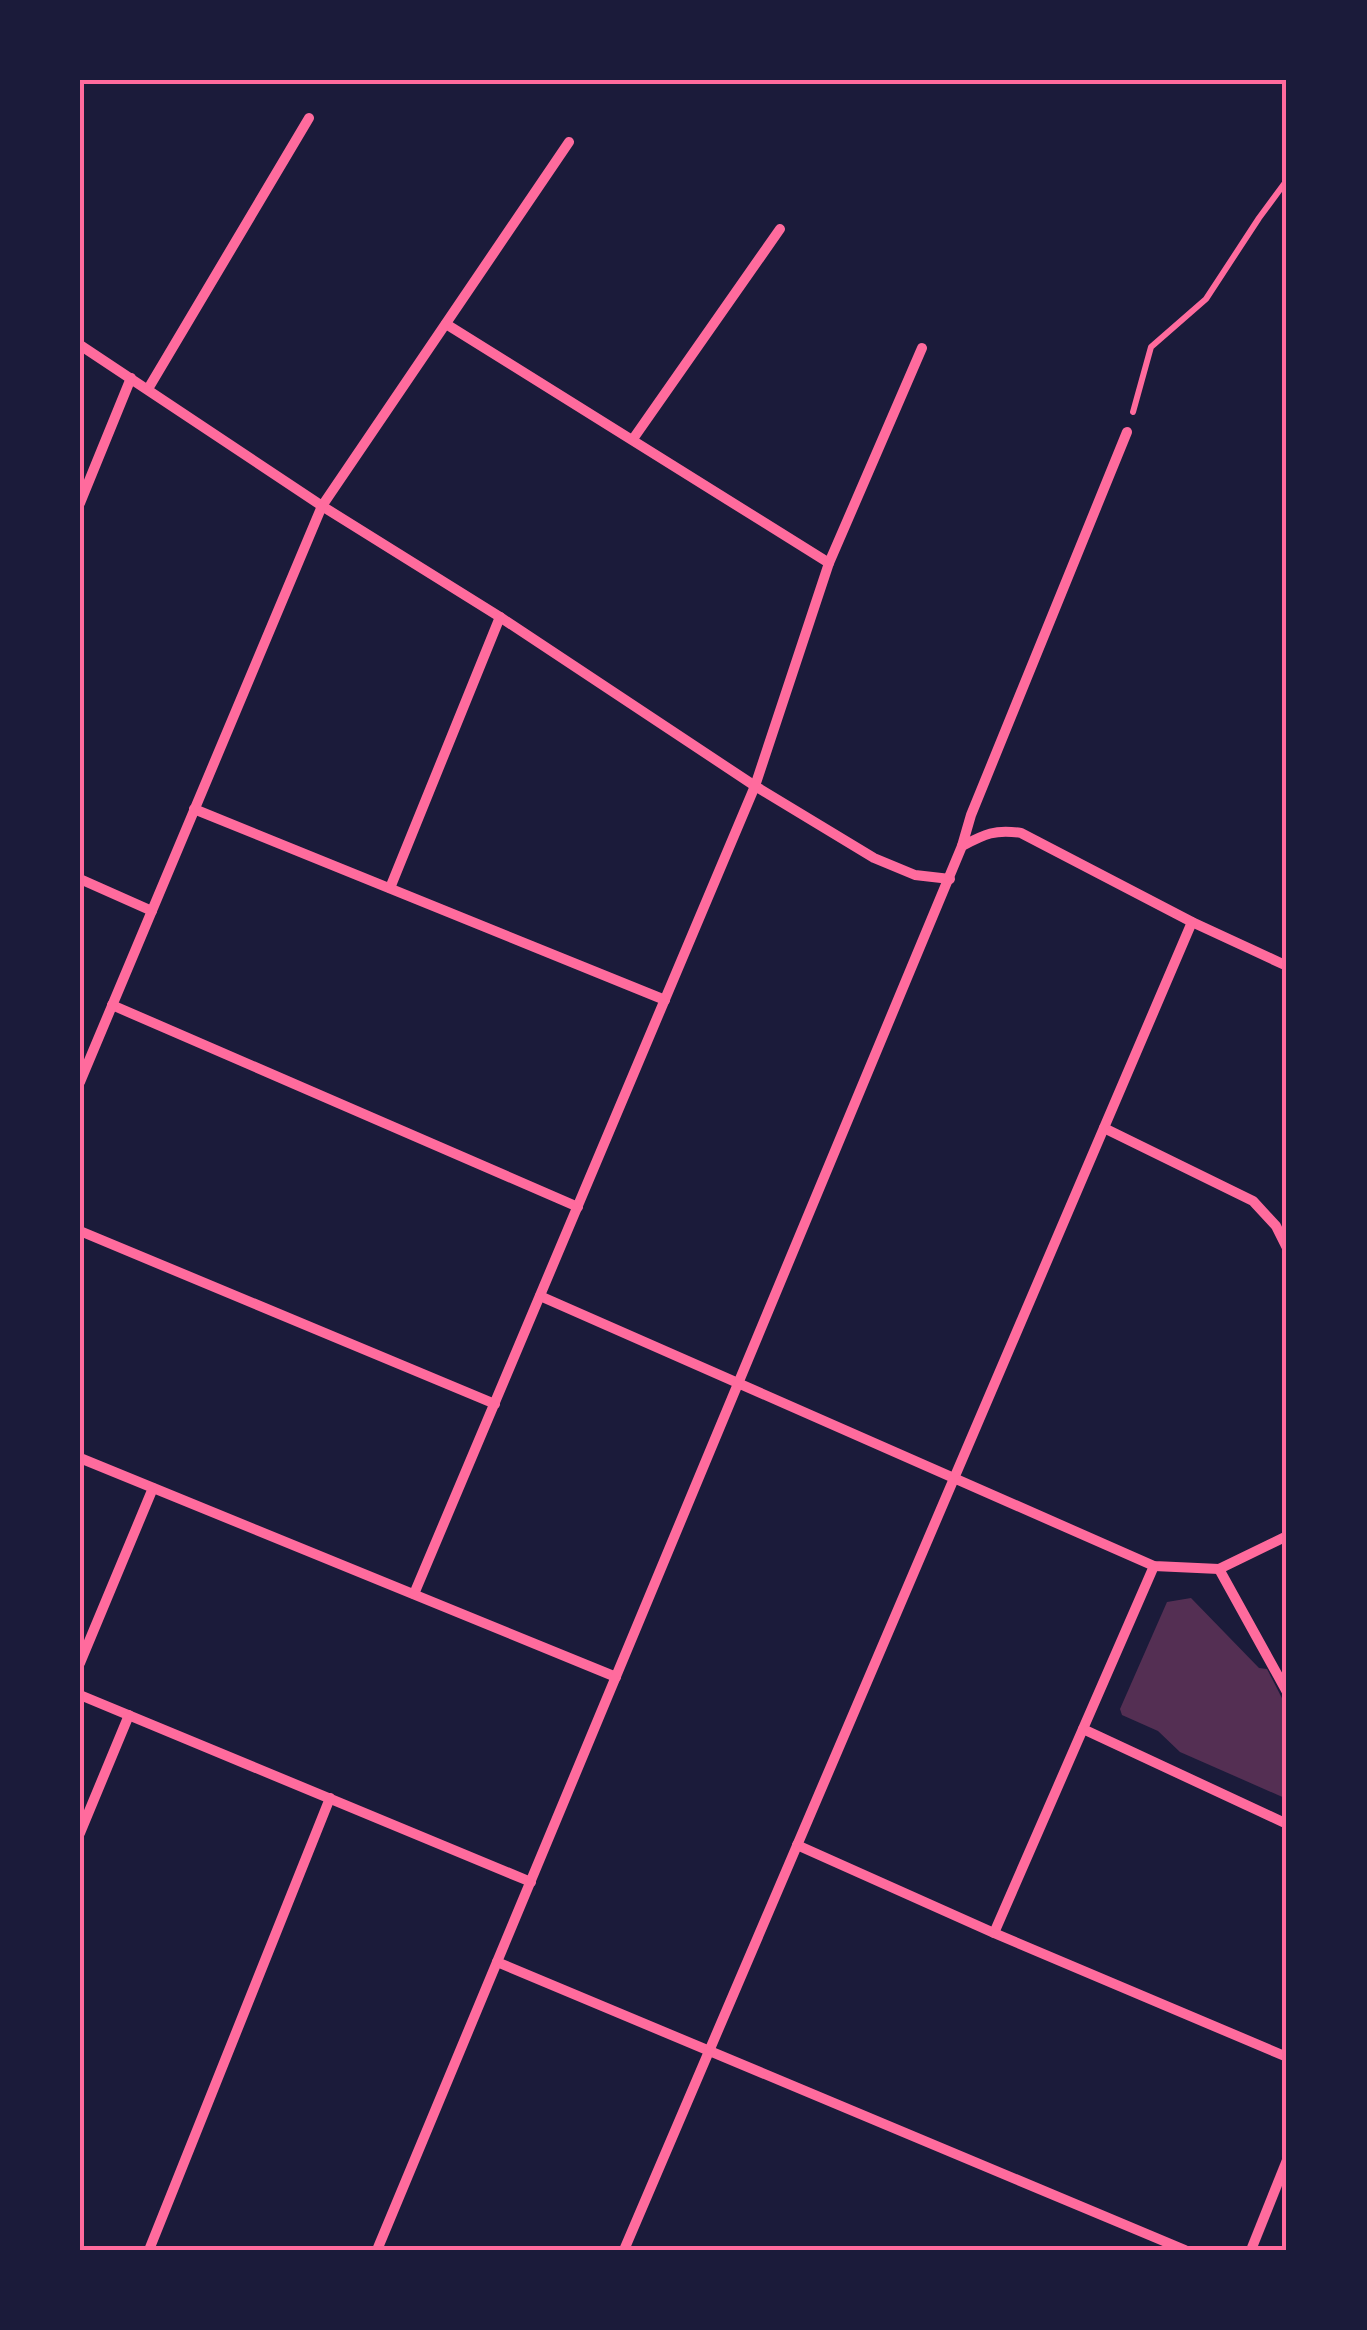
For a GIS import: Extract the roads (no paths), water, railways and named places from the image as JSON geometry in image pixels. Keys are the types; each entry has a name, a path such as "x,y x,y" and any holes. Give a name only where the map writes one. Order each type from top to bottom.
{"street":[{"path":"148,390 309,118"},
{"path":"80,1082 322,506 569,142"},
{"path":"634,439 780,229"},
{"path":"446,324 830,562"},
{"path":"80,345 755,786 874,858 915,875 950,879"},
{"path":"414,1594 755,786 830,562 922,348"},
{"path":"80,503 132,378"},
{"path":"376,2250 950,879 979,797 1127,432"},
{"path":"390,888 500,617"},
{"path":"194,809 665,1000"},
{"path":"962,846 1004,830 1021,833 1192,922 1287,966"},
{"path":"80,879 152,912"},
{"path":"624,2250 1192,922"},
{"path":"112,1005 578,1207"},
{"path":"1104,1128 1254,1201 1276,1226 1287,1248"},
{"path":"80,1231 495,1404"},
{"path":"540,1296 1154,1566 1219,1568 1287,1536"},
{"path":"80,1458 616,1677"},
{"path":"80,1663 153,1488"},
{"path":"994,1934 1154,1566"},
{"path":"1219,1568 1287,1692"},
{"path":"80,1695 530,1882"},
{"path":"80,1833 129,1715"},
{"path":"1084,1730 1287,1824"},
{"path":"149,2250 330,1798"},
{"path":"797,1845 994,1934 1287,2058"},
{"path":"497,1962 1186,2250"},
{"path":"1251,2250 1287,2160"}]}
